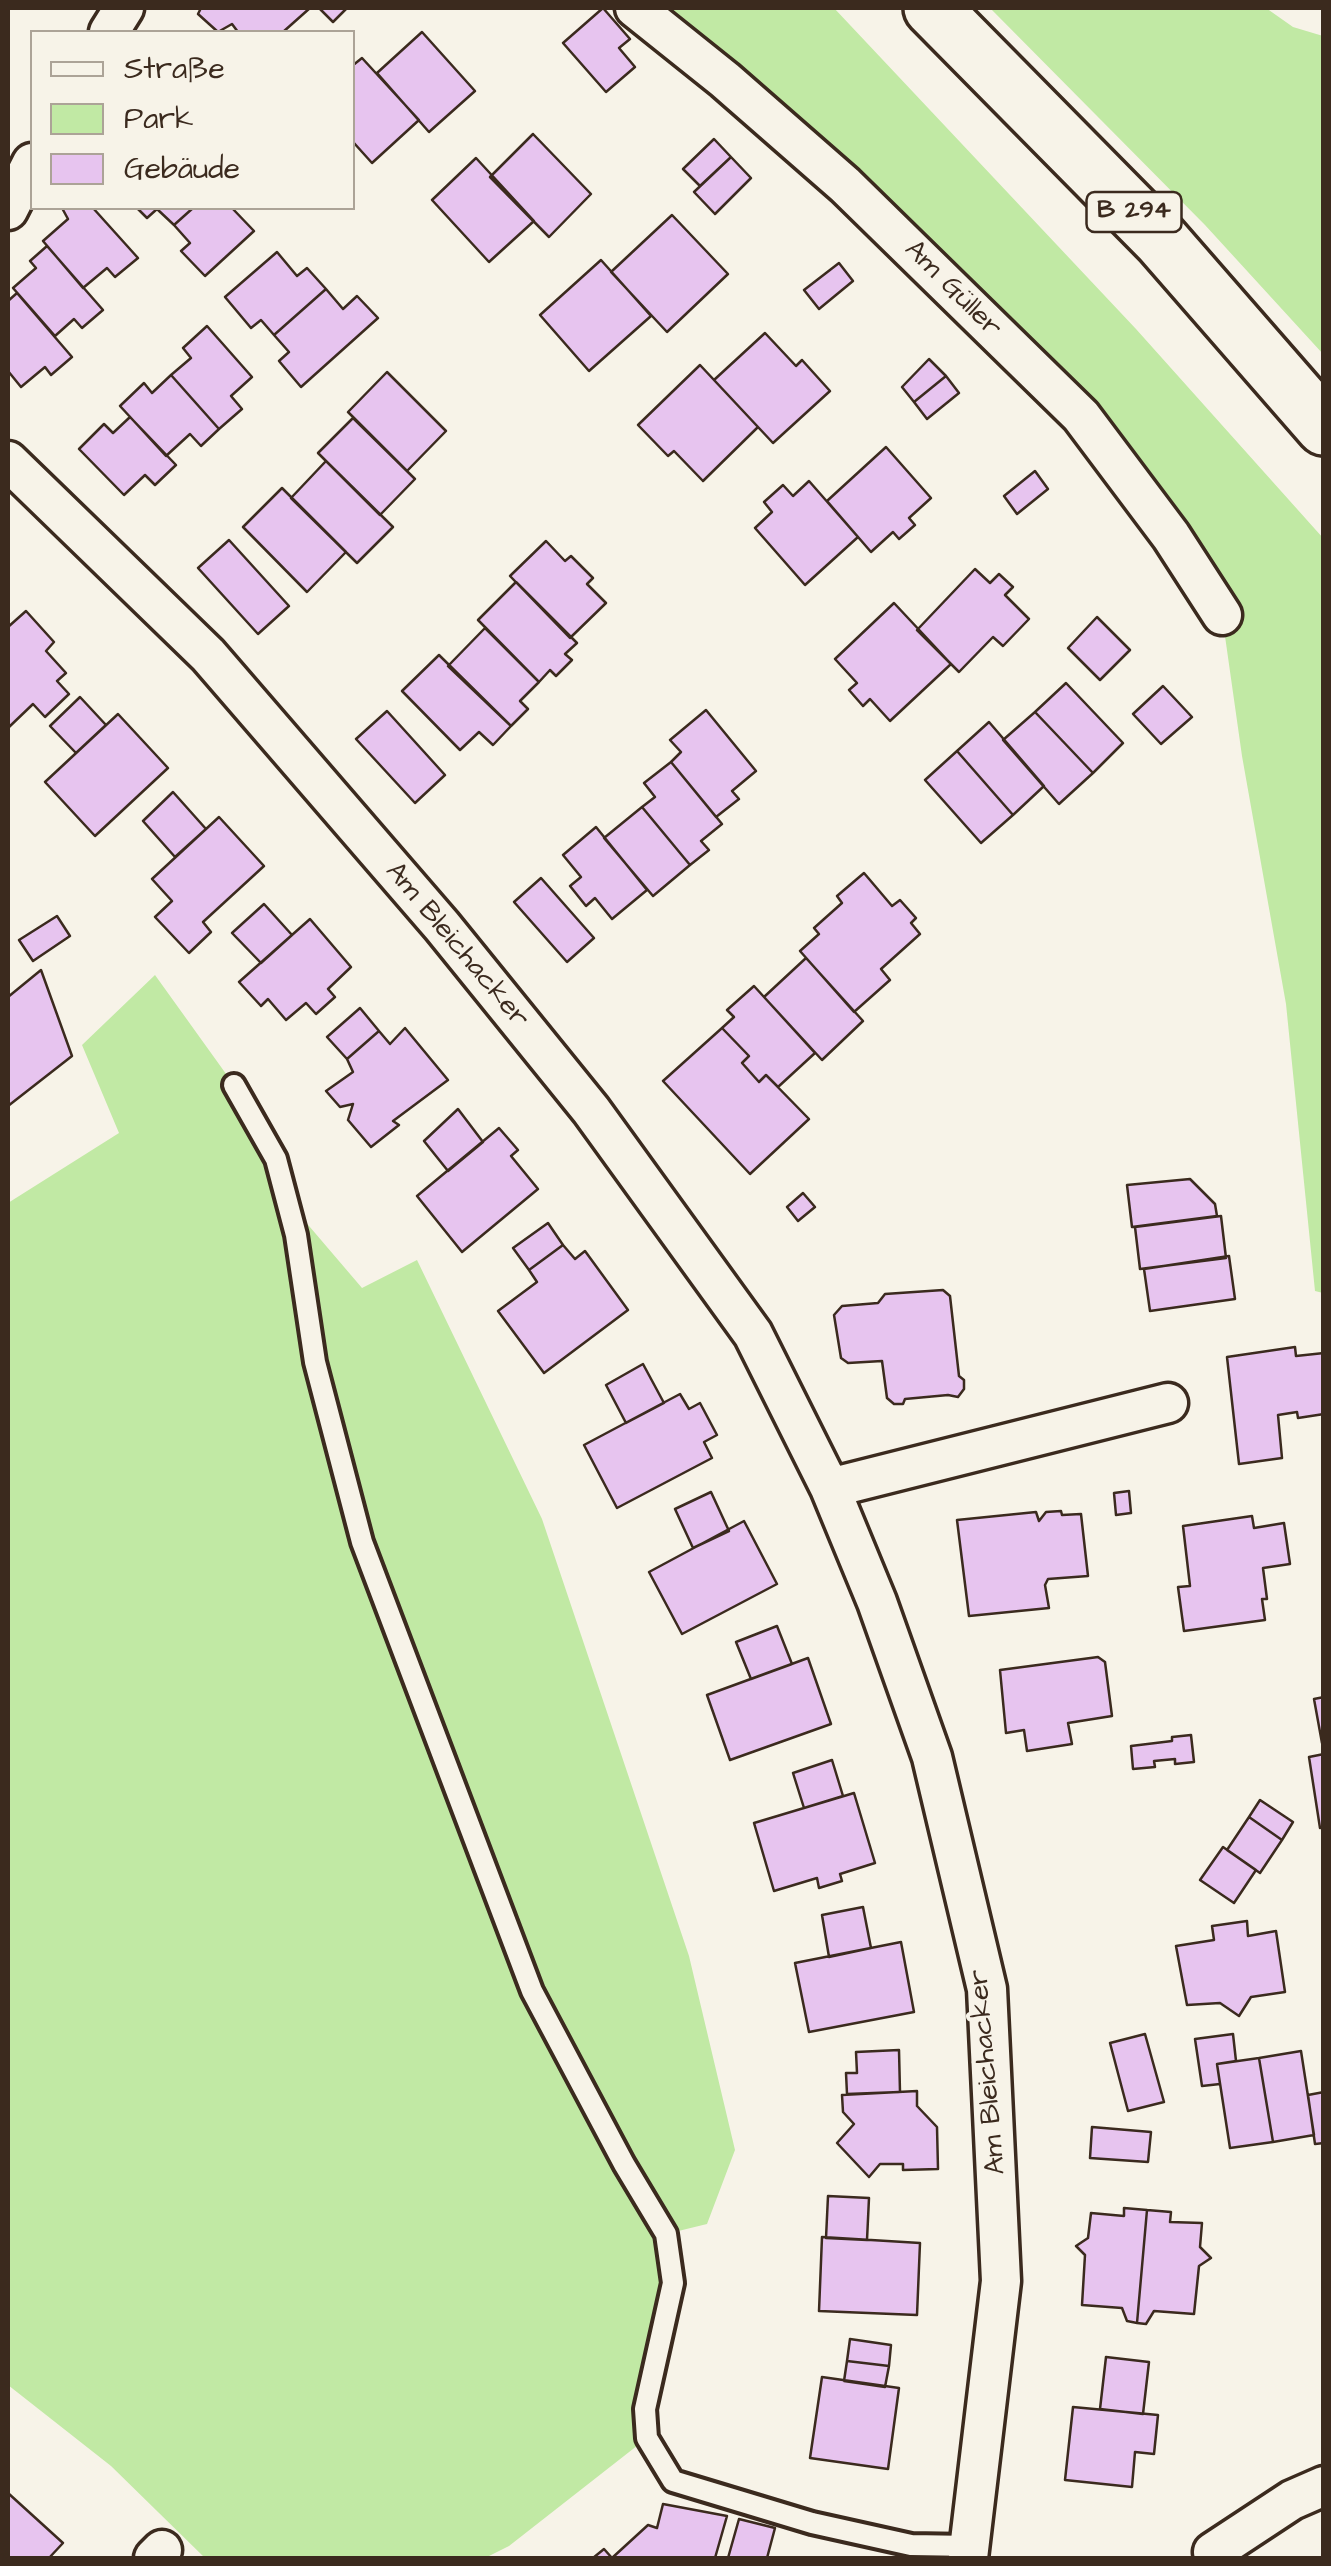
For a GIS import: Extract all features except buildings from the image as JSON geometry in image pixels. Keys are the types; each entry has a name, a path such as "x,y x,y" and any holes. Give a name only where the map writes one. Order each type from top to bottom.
{"highway":[{"name":"B 294","path":"932,8 1161,240 1324,426"}],"street":[{"path":"110,30 124,8"},
{"name":"Am Güller","path":"636,8 845,185 1081,416 1171,536 1222,614"},
{"path":"8,210 30,166"},
{"name":"Am Bleichacker","path":"8,461 220,668 442,926 591,1110 752,1334 830,1488 877,1602 932,1756 987,1989 1001,2281 969,2552"},
{"path":"830,1488 1168,1402"},
{"path":"1213,2552 1292,2500 1324,2486"}],"lane":[{"path":"234,1085 276,1159 296,1236 315,1362 362,1542 532,1991 666,2234 673,2283 645,2409 647,2438 673,2481 812,2523 911,2545 969,2552"}],"green space":[{"path":"635,8 834,8 1136,329 1323,538 1323,1293 1315,1291 1286,1004 1242,756 1222,615 1081,416"},
{"path":"990,8 1266,8 1293,27 1323,36 1323,354 1205,225"},
{"path":"155,975 234,1085 286,1199 362,1288 417,1260 542,1519 689,1956 735,2150 707,2224 666,2234 673,2283 647,2438 509,2546 485,2558 205,2558 111,2466 8,2385 8,1203 119,1133 82,1045"}]}
